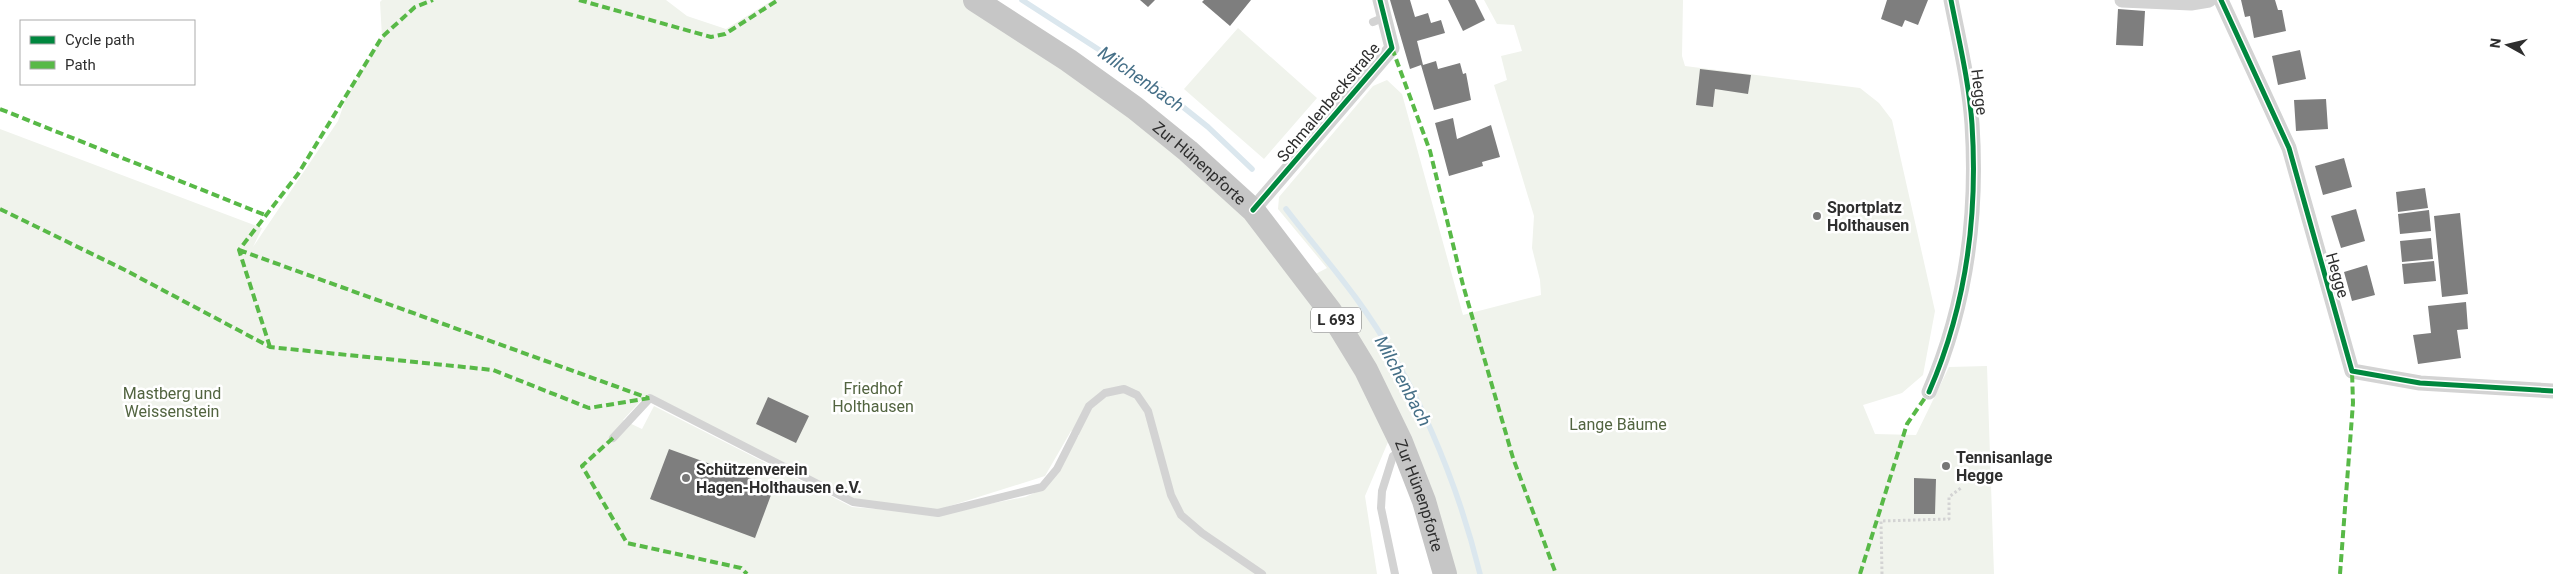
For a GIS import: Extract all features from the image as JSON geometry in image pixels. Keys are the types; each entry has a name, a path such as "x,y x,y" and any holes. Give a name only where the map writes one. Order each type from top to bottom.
{"main road":[{"name":"Zur Hünenpforte","path":"975,0 1068,60 1135,108 1188,151 1253,210 1330,311 1366,370 1398,453 1424,501 1445,574"}],"street":[{"name":"Schmalenbeckstraße","path":"1253,210 1392,48 1379,20 1380,0"},
{"name":"Hegge","path":"1929,392 1946,352 1964,285 1973,188 1972,123 1965,68 1951,0"},
{"path":"2122,0 2191,3 2209,0"},
{"name":"Hegge","path":"2221,0 2289,148 2352,371 2420,383 2553,391"}],"lane":[{"path":"613,438 650,398 853,502 938,513 1042,487 1057,469 1089,406 1105,393 1124,389 1137,395 1148,411 1171,495 1181,515 1202,533 1262,574"},
{"path":"1395,574 1381,508 1382,491 1398,453"}],"path":[{"path":"1882,574 1881,521 1949,519 1949,497 1961,488"}],"green space":[{"path":"382,0 666,0 687,16 726,29 773,0 975,0 1134,108 1306,279 1327,268 1278,209 1279,197 1373,86 1387,80 1402,94 1463,315 1541,295 1540,280 1532,248 1534,216 1494,85 1507,80 1501,56 1522,51 1514,25 1497,24 1484,0 1683,0 1682,56 1685,66 1860,88 1879,103 1892,120 1935,311 1923,375 1902,393 1863,405 1875,434 1916,435 1949,367 1987,366 1994,574 1446,574 1394,428 1365,496 1377,574 0,574 0,129 262,228 253,247 338,121 346,98 382,37 380,2","holes":["646,395 854,499 937,510 1045,476 1071,431 1079,435 1046,488 1025,497 938,514 852,507 654,406 642,429 623,420"]},
{"path":"1238,28 1317,98 1264,159 1184,89"}],"building":[{"path":"1140,0 1155,0 1148,7"},
{"path":"1204,0 1251,0 1230,26 1202,2"},
{"path":"1390,0 1410,0 1415,17 1428,13 1431,23 1441,20 1445,33 1417,41 1423,65 1436,61 1438,69 1460,63 1463,74 1466,73 1471,100 1434,110 1421,65 1410,69"},
{"path":"1448,0 1475,0 1485,20 1463,31"},
{"path":"1887,0 1928,0 1918,25 1905,20 1902,27 1881,19"},
{"path":"2241,0 2275,0 2278,10 2282,10 2286,31 2254,38 2250,16 2245,17"},
{"path":"2118,9 2145,11 2143,46 2116,45"},
{"path":"2300,50 2306,79 2278,85 2272,56"},
{"path":"1700,69 1751,75 1748,94 1715,89 1713,107 1696,105"},
{"path":"2326,99 2328,129 2296,131 2294,100"},
{"path":"1453,118 1457,139 1491,125 1500,157 1482,162 1483,166 1449,176 1435,123"},
{"path":"2344,158 2352,187 2323,195 2315,166"},
{"path":"2425,188 2428,208 2398,212 2396,192"},
{"path":"2356,209 2365,241 2341,248 2331,216"},
{"path":"2429,210 2431,231 2400,234 2398,214"},
{"path":"2460,213 2468,294 2442,297 2434,216"},
{"path":"2431,238 2433,259 2402,262 2400,241"},
{"path":"2434,261 2436,281 2404,284 2402,264"},
{"path":"2367,265 2375,295 2352,301 2344,272"},
{"path":"2466,302 2468,329 2457,330 2461,358 2418,364 2413,335 2431,333 2428,306"},
{"path":"768,397 809,416 796,443 756,424"},
{"path":"669,449 774,487 755,538 650,499"},
{"path":"1914,478 1936,479 1935,514 1914,514"}],"waterway":[{"name":"Milchenbach","path":"1022,0 1163,91 1208,127 1252,169"},
{"name":"Milchenbach","path":"1286,209 1356,298 1397,361 1415,395 1446,466 1459,502 1480,574"}],"marked path":[{"path":"270,347 239,250 298,174 382,37 415,7 433,0"},
{"path":"579,0 711,37 725,34 778,0"},
{"path":"1392,48 1430,151 1463,285 1513,458 1556,574"},
{"path":"0,109 265,215"},
{"path":"0,209 125,270 270,347 493,370 589,408 650,398"},
{"path":"239,250 648,398"},
{"path":"2340,574 2353,403 2352,371"},
{"path":"1860,574 1907,424 1929,392"},
{"path":"613,438 582,466 627,543 741,568 747,574"}],"cycle path":[{"path":"1253,210 1392,48 1380,0"},
{"path":"1929,392 1942,360 1960,294 1967,261 1973,193 1971,108 1951,0"},
{"path":"2221,0 2289,148 2352,371 2420,383 2553,391"}],"place":[{"name":"Sportplatz Holthausen","path":"1817,216"},
{"name":"Tennisanlage Hegge","path":"1946,466"},
{"name":"Schützenverein Hagen-Holthausen e.V.","path":"686,478"}],"park label":[{"name":"Friedhof Holthausen","path":"873,397"},
{"name":"Mastberg und Weissenstein","path":"172,402"},
{"name":"Lange Bäume","path":"1618,424"}]}
